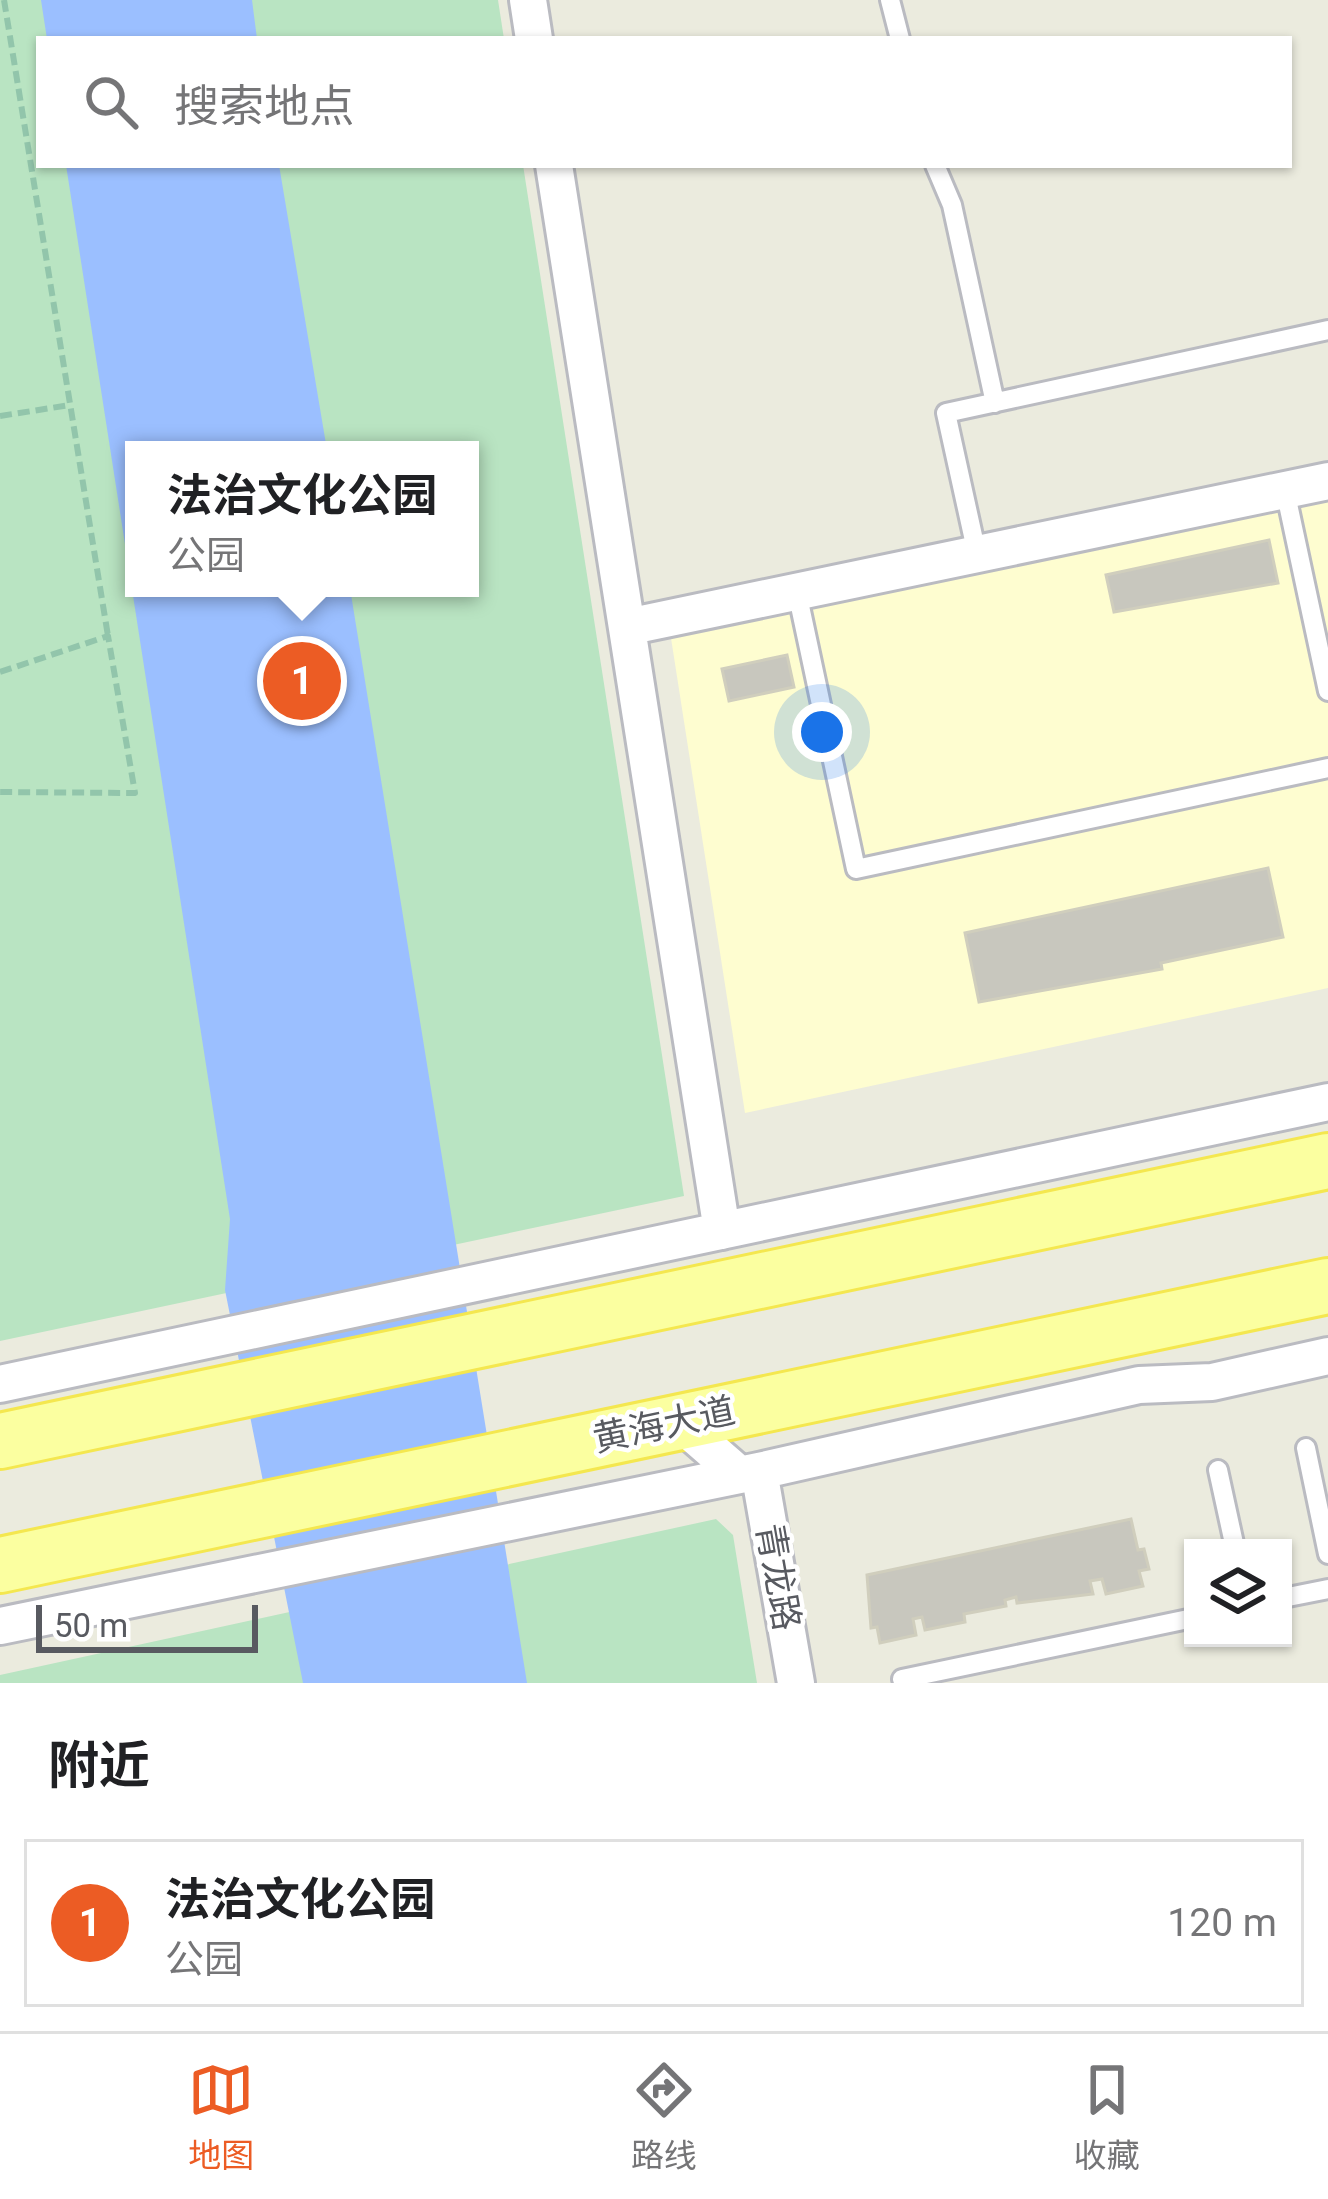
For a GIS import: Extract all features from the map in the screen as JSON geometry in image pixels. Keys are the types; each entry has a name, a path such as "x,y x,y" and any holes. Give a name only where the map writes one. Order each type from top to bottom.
{"main road":[{"path":"0,1441 1328,1161"},
{"name":"黄海大道","path":"0,1565 1328,1286"}],"street":[{"path":"528,0 534,36"},
{"path":"554,168 720,1231 679,1298"},
{"path":"627,627 1328,481"},
{"path":"0,1384 1328,1102"},
{"path":"720,1231 797,1273"},
{"path":"0,1626 759,1471 1139,1385 1212,1382 1328,1356"},
{"path":"759,1471 796,1397"},
{"path":"679,1422 759,1471"},
{"name":"青龙路","path":"759,1471 796,1683"}],"lane":[{"path":"890,0 899,36"},
{"path":"935,168 952,205 995,403"},
{"path":"977,554 946,413 1328,330"},
{"path":"1285,490 1328,691"},
{"path":"797,592 856,869 1328,768"},
{"path":"1306,1448 1328,1554"},
{"path":"1218,1470 1233,1539"},
{"path":"1292,1596 1328,1589"},
{"path":"902,1679 1184,1620"}],"path":[{"path":"0,792 134,793 4,0"},
{"path":"0,416 70,405"},
{"path":"0,672 108,636"}],"shaded area":[{"path":"0,0 498,0 504,36 36,36 36,168 523,168 684,1196 0,1341"},
{"path":"1328,501 1328,988 745,1113 671,638"},
{"path":"716,1519 733,1535 757,1683 0,1683 0,1675"}],"water":[{"path":"41,0 252,0 257,36 47,36"},
{"path":"66,168 280,168 325,441 125,441 125,544"},
{"path":"133,597 351,597 527,1683 303,1683 225,1290 230,1219"}],"building":[{"path":"1269,540 1278,583 1114,612 1106,575"},
{"path":"787,655 794,687 729,701 722,669"},
{"path":"1268,868 1283,937 1161,963 1162,969 979,1002 965,933"},
{"path":"1131,1519 1138,1550 1144,1549 1149,1569 1139,1571 1143,1586 1106,1594 1102,1579 1090,1581 1093,1594 1017,1603 1016,1597 1005,1600 1006,1606 964,1614 965,1622 925,1630 922,1617 913,1619 916,1635 880,1643 877,1627 871,1628 867,1575"}],"place":[{"name":"法治文化公园","path":"302,681"}]}
